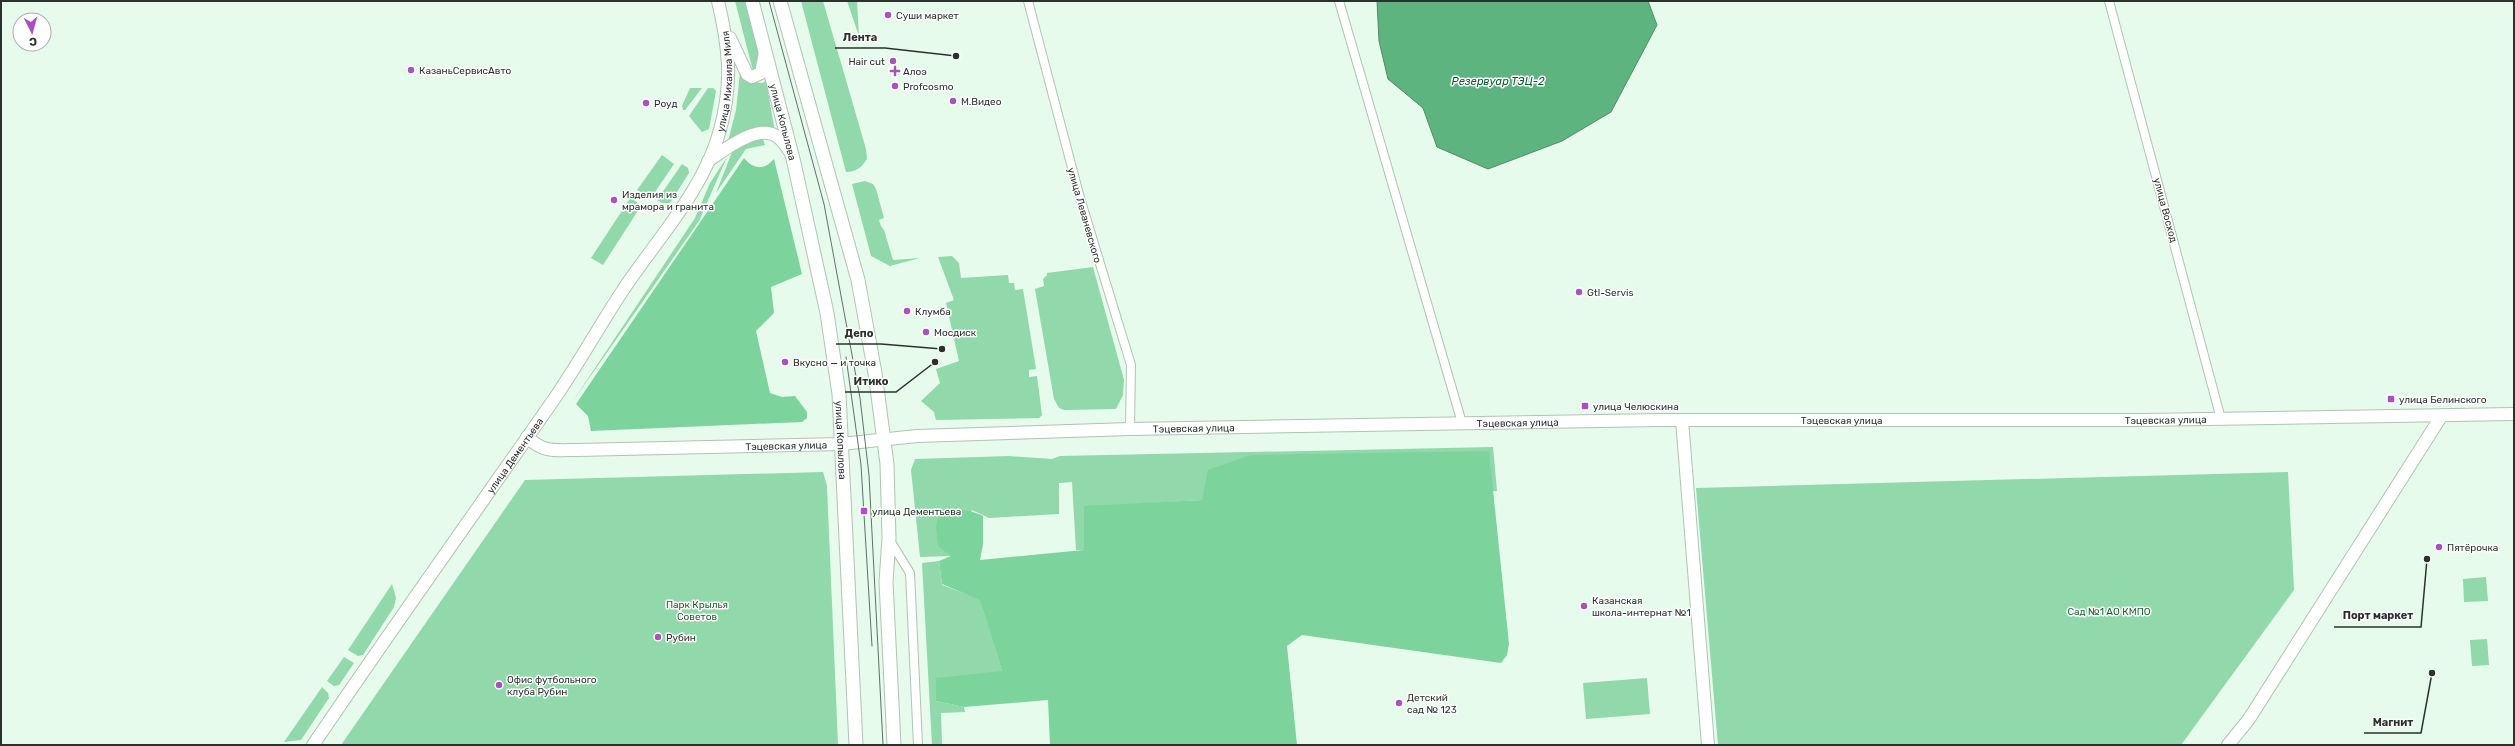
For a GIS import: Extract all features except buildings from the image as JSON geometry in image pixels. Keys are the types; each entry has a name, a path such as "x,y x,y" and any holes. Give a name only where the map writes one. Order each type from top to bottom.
{"main road":[{"name":"улица Михаила Миля","path":"708,161 720,131 729,78 729,50 718,1"},
{"name":"улица Копылова","path":"752,1 792,155 828,320 840,394 841,444 856,745"},
{"path":"780,1 858,280 884,440 887,464 889,538 886,582 894,745"},
{"path":"724,26 749,76 757,77 761,73 765,51"},
{"path":"708,161 744,138 764,132 780,138 792,155"},
{"name":"улица Дементьева","path":"313,745 552,403 624,289 687,200 708,161"},
{"name":"Тэцевская улица","path":"527,438 537,447 547,450 577,450 841,444 926,436 1130,429 1682,420 2221,419 2514,414"},
{"path":"2228,745 2249,719 2442,415"},
{"path":"1682,420 1708,745"}],"street":[{"name":"улица Леваневского","path":"1028,1 1080,198 1131,365 1130,429"},
{"path":"1339,1 1462,423"},
{"name":"улица Восход","path":"2109,1 2221,419"},
{"path":"889,538 910,573 918,745"}],"green space":[{"path":"735,1 745,1 760,49 761,67 753,71"},
{"path":"801,1 823,1 866,149 867,159 861,167 853,171 846,172"},
{"path":"847,1 857,1 859,36"},
{"path":"741,63 753,82 763,83 766,80 775,132 727,145 736,110"},
{"path":"690,88 702,88 685,110 683,110 682,106"},
{"path":"708,88 713,88 716,91 709,129 702,132 689,116"},
{"path":"762,137 765,145 746,149 716,193 734,147"},
{"path":"662,155 674,164 651,198 637,190"},
{"path":"727,157 699,221 571,404 695,218 710,183"},
{"path":"682,164 688,168 689,173 670,203 662,203 657,200"},
{"path":"865,181 873,184 876,189 884,218 879,220 884,230 893,260 920,258 890,266 871,256 852,184"},
{"path":"631,197 641,206 603,265 591,258"},
{"path":"952,256 959,263 961,278 1008,275 1009,283 1014,283 1015,290 1023,289 1036,369 1029,370 1029,377 1037,376 1042,415 1039,418 936,420 934,412 921,401 940,383 936,369 959,361 946,303 954,300 938,257"},
{"path":"1093,267 1124,380 1123,395 1116,409 1064,410 1059,408 1054,399 1035,289 1044,286 1043,279 1047,273"},
{"path":"1493,447 1497,491 1209,498 1202,500 1084,507 1085,550 1076,550 1072,482 1059,483 1059,514 989,518 972,510 951,556 920,557 911,470 915,459 1009,456 1052,459 1060,456"},
{"name":"Парк Крылья Советов","path":"823,472 827,486 838,745 341,745 525,480"},
{"name":"Сад №1 АО КМПО","path":"2288,472 2294,590 2181,745 1718,745 1696,488"},
{"path":"939,561 942,585 980,599 1002,671 936,701 964,707 965,712 941,713 942,745 932,745 922,563"},
{"path":"2486,577 2488,601 2464,602 2463,579"},
{"path":"392,584 396,598 394,607 363,655 358,656 348,650"},
{"path":"2487,639 2489,665 2472,666 2470,640"},
{"path":"344,657 354,663 339,685 334,686 327,681"},
{"path":"1647,678 1650,714 1586,719 1583,683"},
{"path":"322,687 328,693 329,698 301,740 284,742"}],"shaded area":[{"path":"744,158 747,162 759,167 770,163 774,159 802,274 771,287 774,313 756,331 770,393 782,397 795,396 807,412 807,418 802,422 591,431 588,416 576,404"},
{"path":"1489,451 1509,644 1507,655 1501,663 1302,635 1287,646 1297,745 1050,745 1048,700 964,707 936,701 936,678 1002,671 980,600 942,584 939,561 951,556 938,546 936,527 939,514 961,510 977,513 983,516 983,544 980,560 1084,550 1084,506 1202,500 1208,470 1251,455"}],"water":[{"name":"Резервуар ТЭЦ-2","path":"1377,1 1648,1 1657,25 1611,112 1562,141 1488,169 1437,147 1423,108 1388,79 1379,41"}],"tram line":[{"path":"769,1 824,204 860,398 869,475 883,745"},
{"path":"846,357 861,465 872,646"}],"place":[{"name":"Суши маркет","path":"888,15"},
{"name":"Лента","path":"956,56"},
{"name":"Hair cut","path":"893,61"},
{"name":"КазаньСервисАвто","path":"411,70"},
{"name":"Алоэ","path":"895,71"},
{"name":"Profcosmo","path":"895,86"},
{"name":"М.Видео","path":"953,101"},
{"name":"Роуд","path":"646,103"},
{"name":"Изделия из мрамора и гранита","path":"614,200"},
{"name":"Gtl-Servis","path":"1579,292"},
{"name":"Клумба","path":"907,311"},
{"name":"Мосдиск","path":"926,332"},
{"name":"Депо","path":"942,349"},
{"name":"Вкусно — и точка","path":"785,362"},
{"name":"Итико","path":"935,362"},
{"name":"улица Белинского","path":"2391,399"},
{"name":"улица Челюскина","path":"1585,406"},
{"name":"улица Дементьева","path":"864,511"},
{"name":"Пятёрочка","path":"2439,547"},
{"name":"Порт маркет","path":"2427,559"},
{"name":"Казанская школа-интернат №1","path":"1584,606"},
{"name":"Рубин","path":"658,637"},
{"name":"Магнит","path":"2432,673"},
{"name":"Офис футбольного клуба Рубин","path":"499,685"},
{"name":"Детский сад № 123","path":"1399,703"}]}
